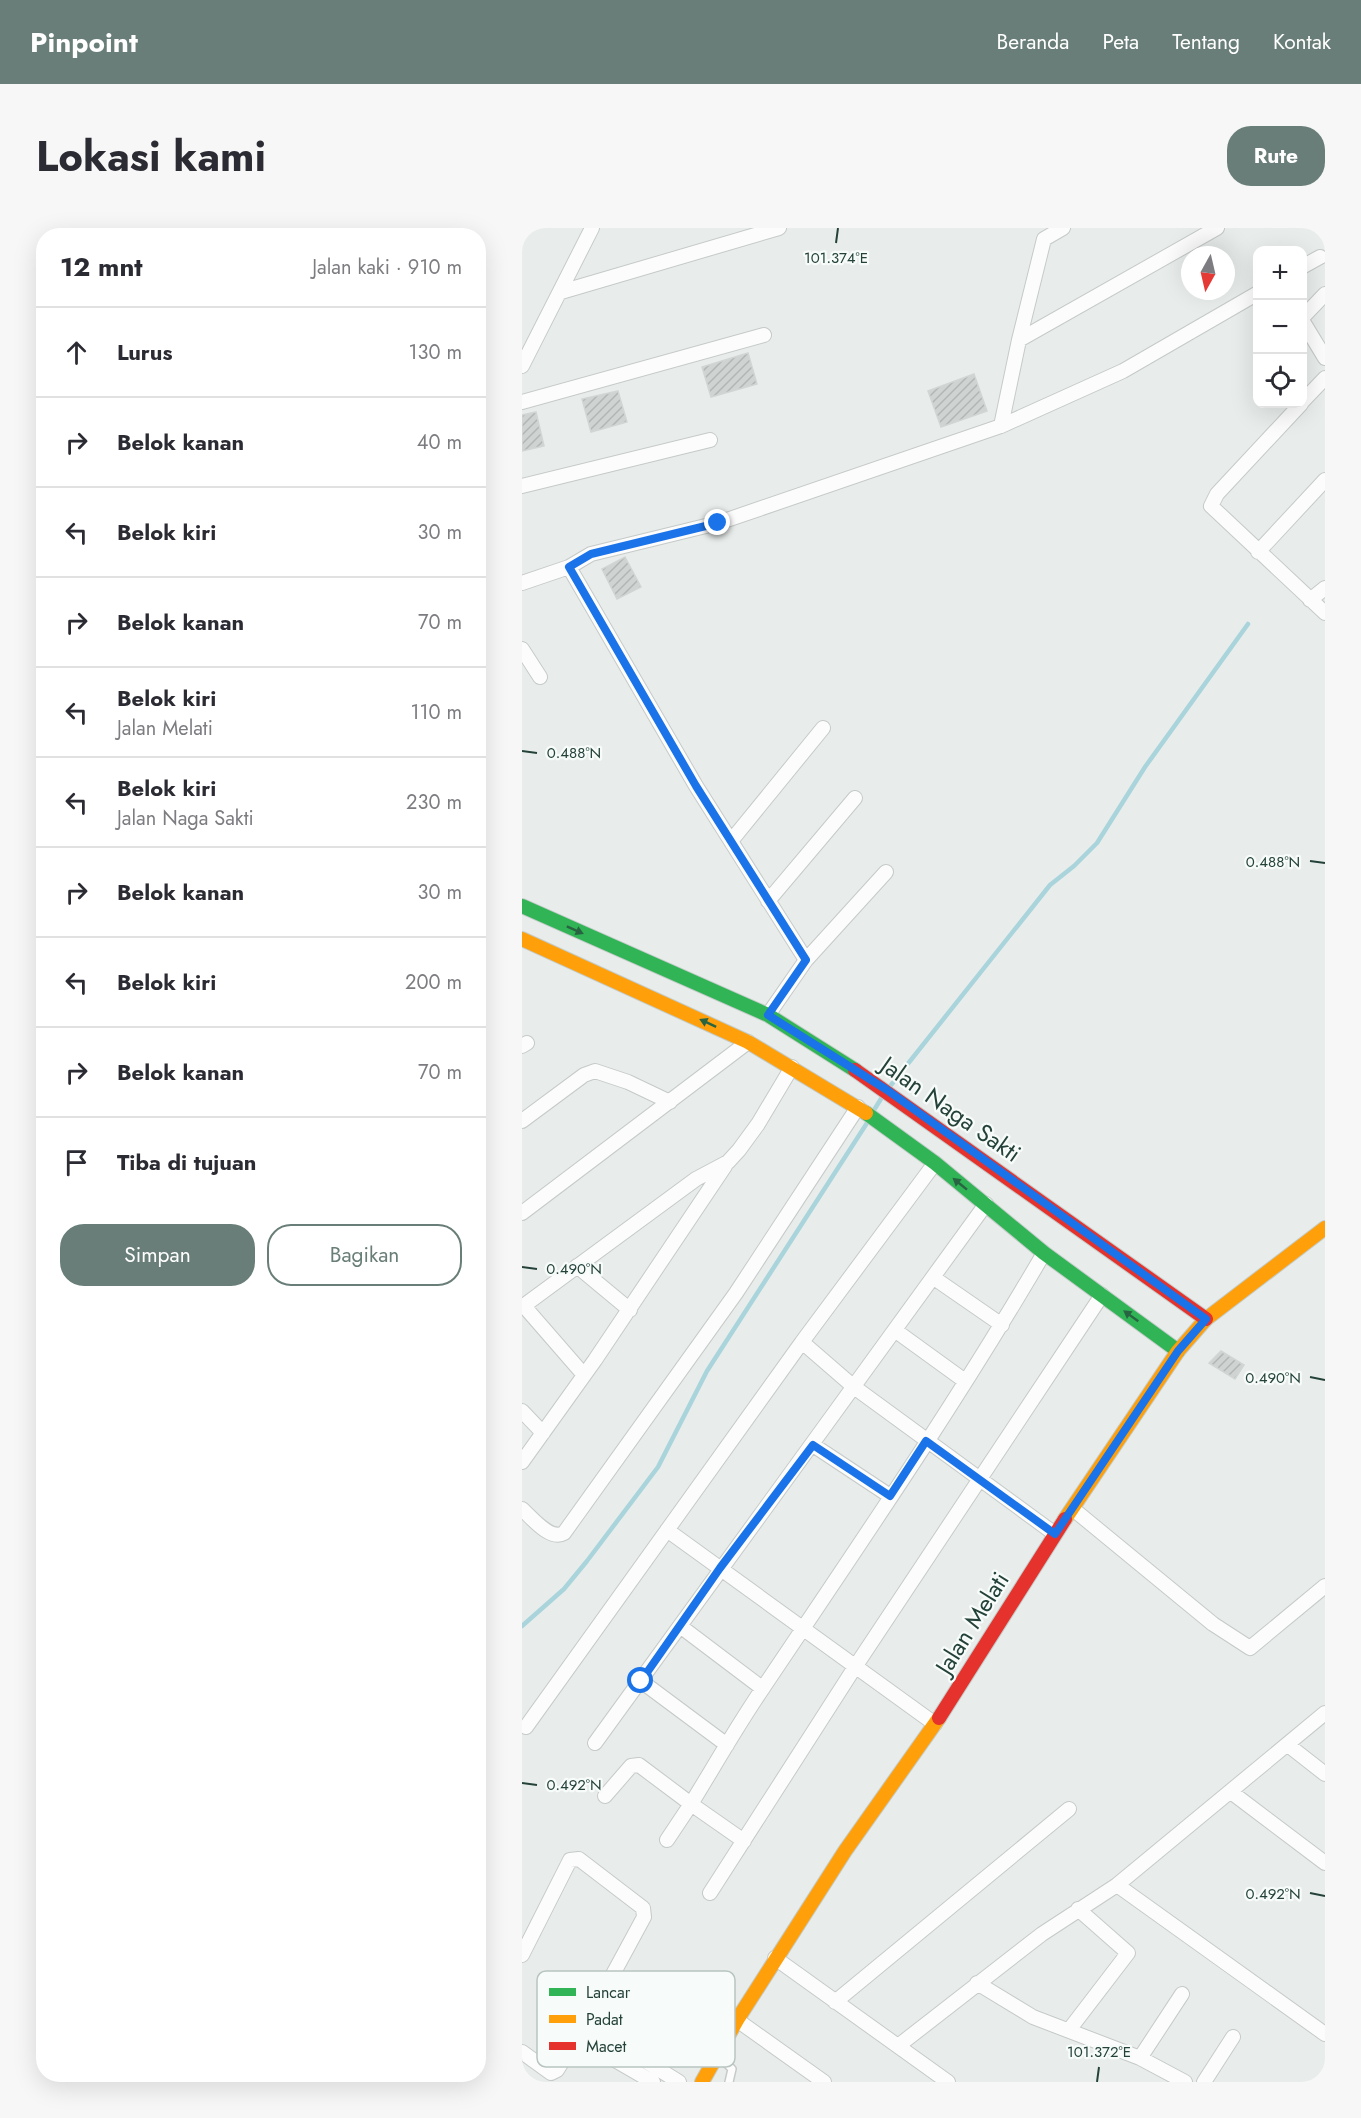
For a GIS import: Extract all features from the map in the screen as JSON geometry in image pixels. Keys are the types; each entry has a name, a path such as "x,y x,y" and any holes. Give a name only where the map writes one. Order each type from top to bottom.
{"main road":[{"name":"Jalan Naga Sakti","path":"522,906 768,1015 887,1090 1206,1319"},
{"path":"522,939 748,1042 858,1107 936,1163 1044,1253 1178,1351"},
{"name":"Jalan Melati","path":"735,2024 845,1851 935,1724 1055,1534 1178,1351 1206,1319 1325,1228"},
{"name":"Jalan Melati","path":"702,2082 711,2067"}],"street":[{"path":"522,366 592,228"},
{"path":"561,292 779,228"},
{"path":"1001,426 1044,239 1063,228"},
{"path":"1019,340 1216,228"},
{"path":"1307,264 1320,257"},
{"path":"1307,314 1325,294"},
{"path":"522,583 569,567 591,554 718,523 1001,426 1123,371 1253,295"},
{"path":"1307,327 1325,358"},
{"path":"522,402 764,335"},
{"path":"1307,398 1325,378"},
{"path":"1297,408 1211,503 1213,510 1325,613"},
{"path":"522,486 710,440"},
{"path":"1258,552 1325,480"},
{"path":"569,567 731,841 806,960"},
{"path":"1310,600 1325,588"},
{"path":"522,649 540,677"},
{"path":"731,841 823,728"},
{"path":"768,901 855,798"},
{"path":"768,1015 806,960 886,872"},
{"path":"523,1208 670,1102 748,1042"},
{"path":"522,1462 630,1310 728,1162 754,1130 792,1067"},
{"path":"522,1121 584,1076 595,1071 628,1082 670,1102"},
{"path":"522,1509 551,1534 558,1536 564,1533 735,1293 858,1107"},
{"path":"584,1375 523,1306 696,1179 728,1162"},
{"path":"526,1727 802,1342 936,1163"},
{"path":"595,1743 986,1204"},
{"path":"668,1840 762,1688 805,1629 1002,1325 1044,1253"},
{"path":"577,1266 630,1310"},
{"path":"934,1278 1002,1325"},
{"path":"710,1893 855,1667 1102,1295"},
{"path":"896,1330 965,1381"},
{"path":"802,1342 854,1387 1055,1534"},
{"path":"522,1411 543,1433"},
{"path":"813,1445 890,1496"},
{"path":"1073,1509 1213,1624 1250,1648 1323,1592"},
{"path":"667,1530 935,1724"},
{"path":"680,1626 762,1688"},
{"path":"641,1681 727,1745"},
{"path":"898,2046 977,1983 1078,1909 1117,1885 1325,1713"},
{"path":"1288,1744 1325,1774"},
{"path":"605,1796 631,1766 639,1764 744,1841"},
{"path":"1231,1792 1325,1863"},
{"path":"835,2002 1069,1809"},
{"path":"522,1955 570,1860 579,1858 643,1908 644,1917 615,1971"},
{"path":"1117,1885 1325,2034"},
{"path":"1070,2030 1128,1953 1078,1909"},
{"path":"776,1958 948,2082"},
{"path":"977,1983 1033,2017 1140,2058 1185,2082"},
{"path":"1140,2058 1182,1994"},
{"path":"737,2020 815,2079"},
{"path":"1204,2082 1233,2037"},
{"path":"522,2052 537,2063"},
{"path":"543,2067 551,2073 557,2067"},
{"path":"627,2067 653,2082"},
{"path":"655,2067 679,2082"}],"lane":[{"path":"729,2082 732,2069 730,2067"}],"building":[{"path":"748,353 757,384 711,397 702,367"},
{"path":"974,374 987,411 941,427 928,391"},
{"path":"618,391 627,422 591,432 582,399"},
{"path":"536,412 544,446 522,451 522,415"},
{"path":"625,557 641,587 617,599 602,569"},
{"path":"1221,1351 1244,1365 1235,1379 1209,1363"}],"waterway":[{"path":"891,1085 1050,885 1074,866 1097,843 1145,767 1248,624"},
{"path":"874,1110 884,1094"},
{"path":"522,1626 564,1589 658,1467 707,1371 867,1123"}],"traffic: fast":[{"path":"522,906 768,1015 855,1070"},
{"path":"866,1113 935,1163 1044,1253 1178,1351"}],"traffic: slow":[{"path":"522,939 748,1042 866,1113"},
{"path":"1065,1519 1178,1351 1206,1319 1325,1228"},
{"path":"735,2024 845,1851 939,1718"},
{"path":"702,2082 710,2067"}],"traffic: jam":[{"path":"855,1070 1206,1319"},
{"path":"939,1718 1065,1519"}],"route":[{"path":"641,1681 720,1568 813,1445 890,1496 926,1441 1055,1534 1178,1351 1206,1319 887,1090 768,1015 806,960 696,786 569,567 591,554 621,545 718,523"}]}
